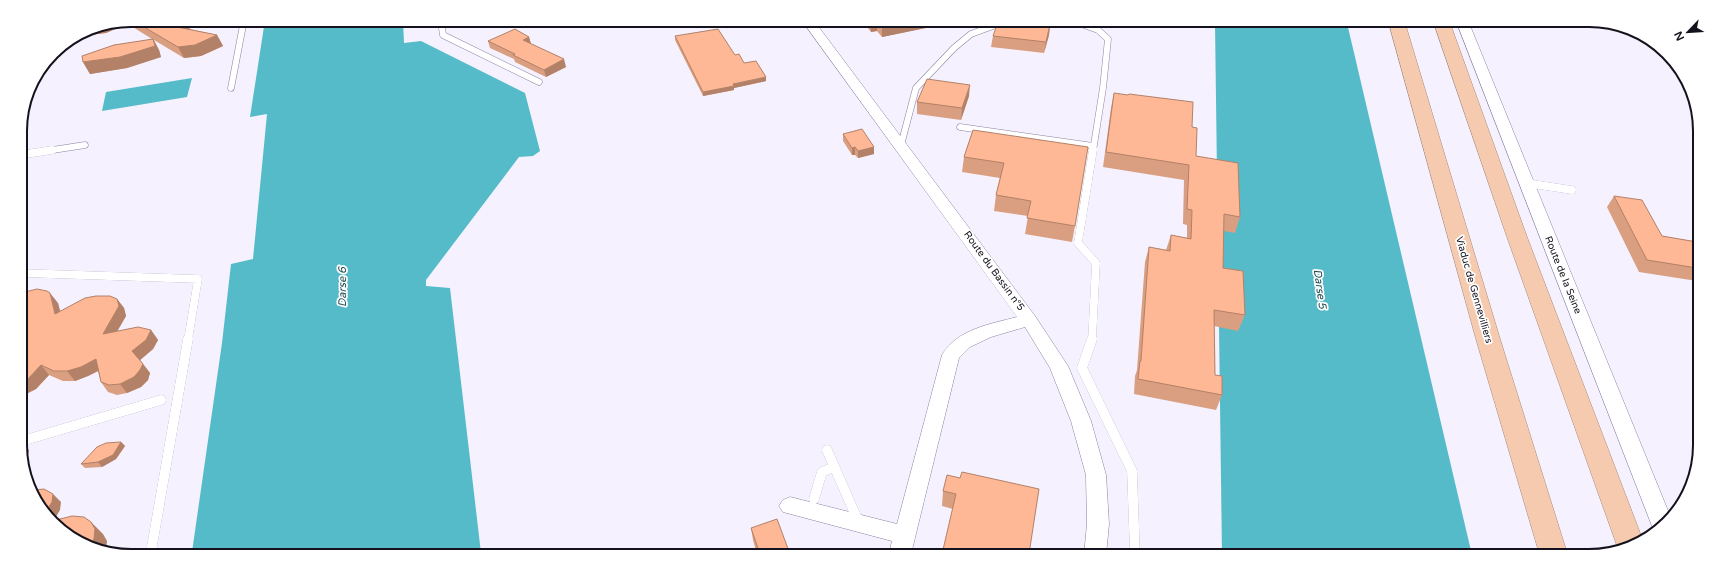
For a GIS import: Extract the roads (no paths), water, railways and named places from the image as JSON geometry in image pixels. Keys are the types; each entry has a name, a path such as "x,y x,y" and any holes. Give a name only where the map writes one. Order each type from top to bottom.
{"highway":[{"name":"Viaduc de Gennevilliers","path":"1398,27 1488,339 1552,549"},
{"path":"1443,27 1517,237 1629,541"}],"street":[{"name":"Route du Bassin n°5","path":"813,27 1029,320 1059,366 1081,421 1096,475 1098,524 1096,549"},
{"name":"Route de la Seine","path":"1464,27 1660,519"},
{"path":"790,506 859,524 902,545 951,355 964,342 985,332 1029,320"}],"lane":[{"path":"232,88 243,27"},
{"path":"442,27 444,35 539,82"},
{"path":"901,145 916,88 954,48 971,34 990,27"},
{"path":"1090,27 1098,30 1108,39 1103,88 1078,243 1096,263 1092,343 1082,368 1132,471 1136,549"},
{"path":"960,127 1093,146"},
{"path":"27,154 85,145"},
{"path":"1526,183 1572,190"},
{"path":"27,273 198,280 152,549"},
{"path":"27,440 161,400"},
{"path":"827,450 859,524"},
{"path":"814,499 822,472 834,467"}],"water":[{"name":"Darse 6","path":"264,27 403,27 404,43 421,41 525,93 540,151 533,156 519,157 426,280 426,286 450,288 481,549 192,549 222,343 231,264 253,259 267,114 250,117"},
{"name":"Darse 5","path":"1215,27 1348,27 1471,549 1222,549"},
{"path":"192,78 187,97 102,111 106,92"}]}
